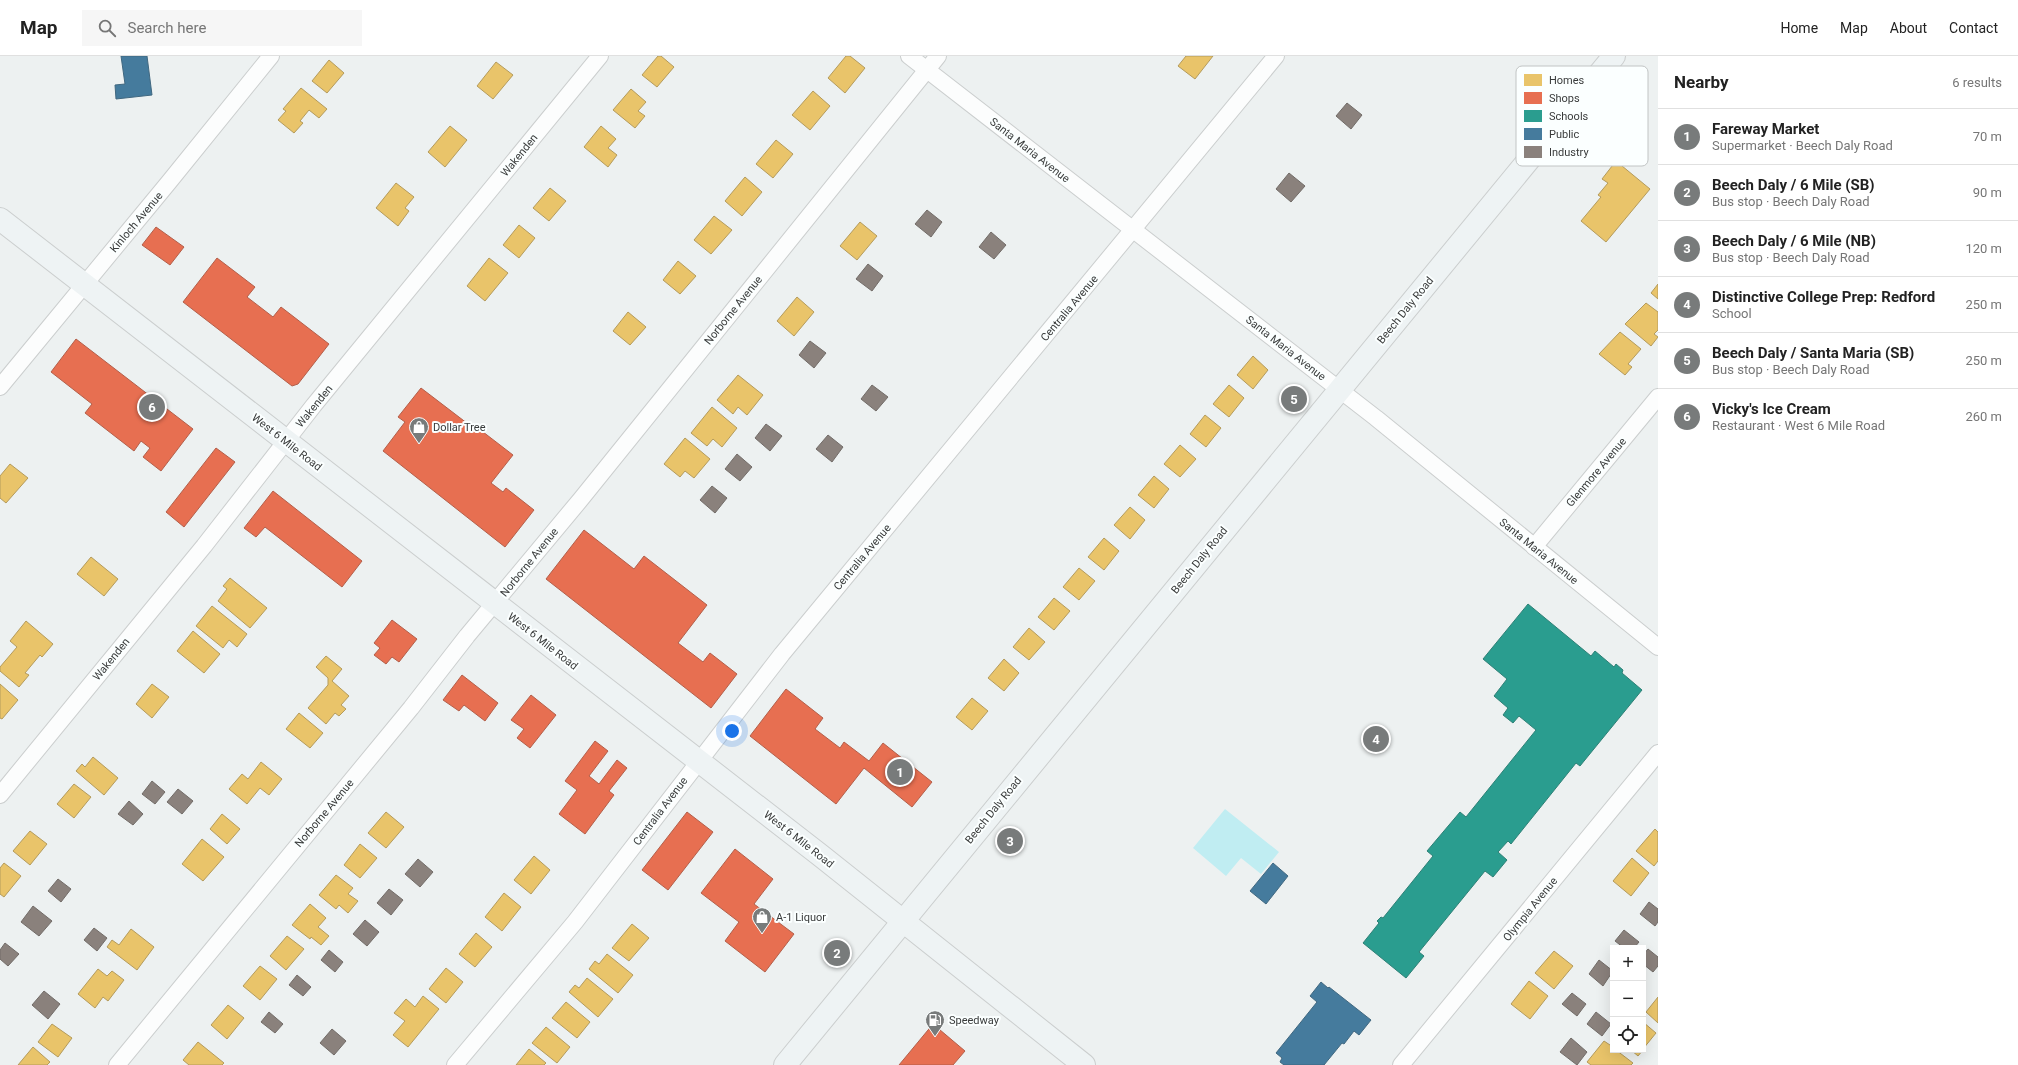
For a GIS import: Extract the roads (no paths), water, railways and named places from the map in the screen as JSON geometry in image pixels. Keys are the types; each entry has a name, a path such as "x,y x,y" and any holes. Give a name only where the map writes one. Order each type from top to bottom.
{"main road":[{"name":"Beech Daly Road","path":"1606,66 1614,56"},
{"name":"Beech Daly Road","path":"789,1064 903,920 1524,166"},
{"name":"West 6 Mile Road","path":"0,219 903,920 1084,1065"}],"street":[{"name":"Kinloch Avenue","path":"0,387 271,56"},
{"name":"Wakenden","path":"0,795 204,546 286,440 600,56"},
{"name":"Santa Maria Avenue","path":"909,56 1134,229 1406,442 1658,648"},
{"name":"Norborne Avenue","path":"117,1065 581,499 938,56"},
{"name":"Centralia Avenue","path":"455,1065 575,922 782,654 1276,56"},
{"name":"Glenmore Avenue","path":"1534,547 1658,397"},
{"name":"Olympia Avenue","path":"1401,1065 1658,753"}],"place":[{"name":"Beech Daly / Santa Maria (SB)","path":"1294,399"},
{"name":"Vicky's Ice Cream","path":"152,407"},
{"name":"Dollar Tree","path":"419,444"},
{"name":"Distinctive College Prep: Redford","path":"1376,739"},
{"name":"Fareway Market","path":"900,772"},
{"name":"Beech Daly / 6 Mile (NB)","path":"1010,841"},
{"name":"A-1 Liquor","path":"762,934"},
{"name":"Beech Daly / 6 Mile (SB)","path":"837,953"},
{"name":"Speedway","path":"935,1037"}]}
